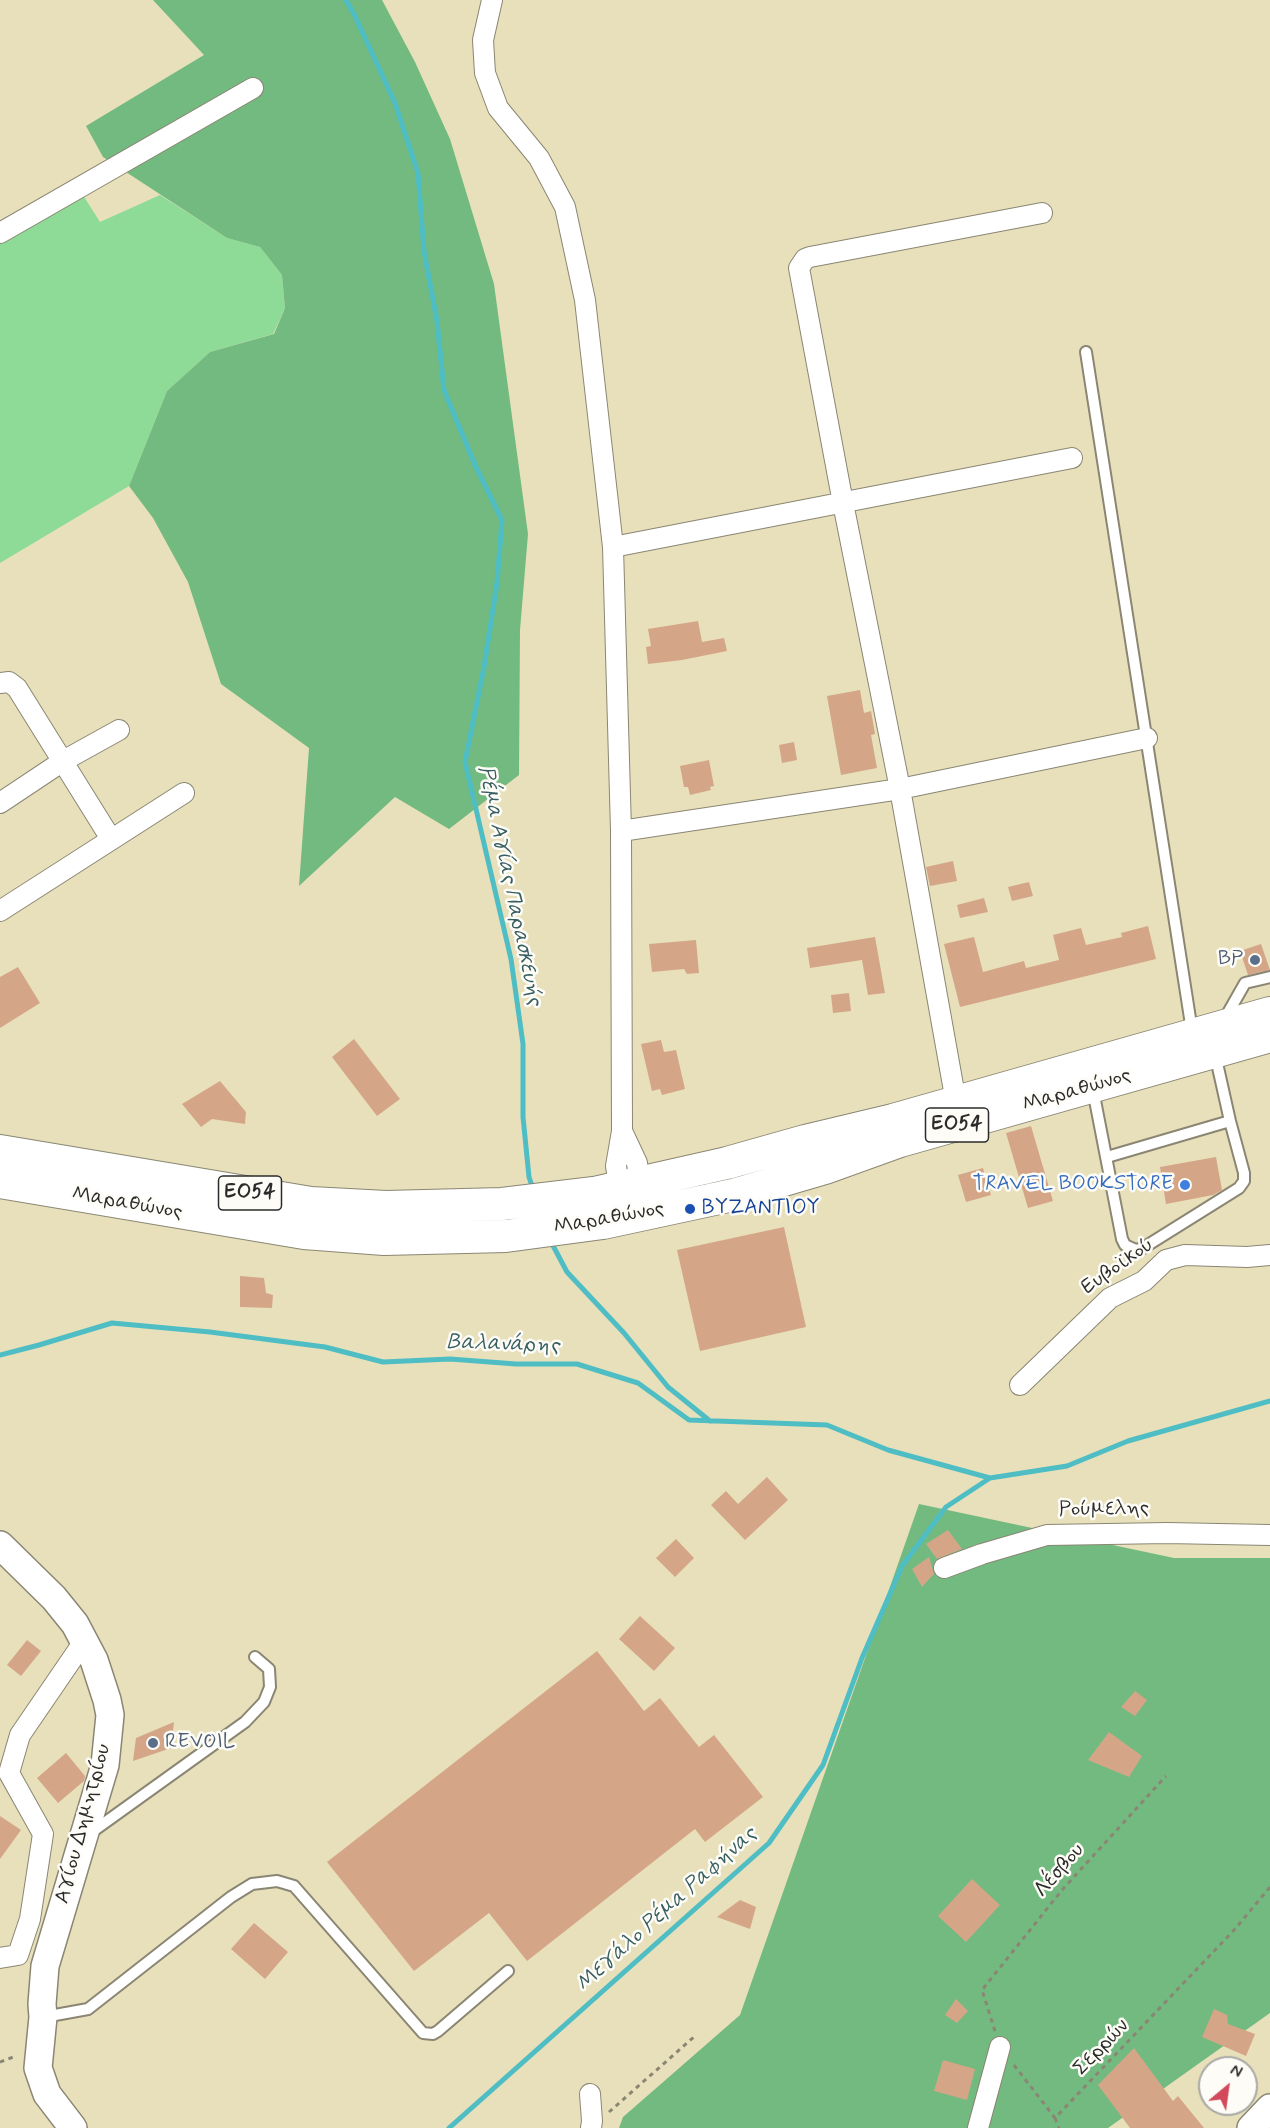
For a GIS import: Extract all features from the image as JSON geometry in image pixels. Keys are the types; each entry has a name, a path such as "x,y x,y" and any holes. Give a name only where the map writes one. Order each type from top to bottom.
{"main road":[{"name":"Μαραθώνος","path":"0,1182 324,1235 422,1239 517,1234 575,1227 733,1195 825,1168 900,1142 1092,1086 1270,1012"},
{"name":"Μαραθώνος","path":"0,1151 311,1203 398,1208 502,1204 630,1185 726,1163 1209,1038 1270,1036"}],"street":[{"path":"492,0 483,40 485,73 498,108 539,159 565,207 585,300 613,547 621,831 622,1131 616,1166 630,1185 634,1216"},
{"path":"0,233 253,88"},
{"path":"956,1102 900,789 799,273 801,263 810,257 1042,213"},
{"path":"613,547 1072,458"},
{"path":"0,683 9,682 17,688 111,839"},
{"path":"0,803 63,761 119,730"},
{"path":"621,831 900,789 1147,738"},
{"path":"0,911 184,793"},
{"name":"Ευβοϊκού","path":"1020,1385 1103,1304 1123,1290 1143,1281 1166,1260 1185,1255 1247,1257 1270,1255"},
{"name":"Ρούμελης","path":"944,1568 1017,1542 1047,1535 1167,1533 1270,1535"},
{"name":"Αγίου Δημητρίου","path":"0,1545 54,1598 85,1640 101,1679 110,1715 105,1765 45,1966 42,2004 44,2017 38,2058 40,2077 47,2094 73,2128"},
{"path":"0,1958 18,1954 30,1919 43,1834 5,1778 20,1735 85,1640"},
{"path":"978,2128 1000,2047"},
{"path":"590,2094 591,2128"},
{"path":"1251,2128 1270,2108"}],"lane":[{"path":"1086,352 1147,738 1209,1038 1245,1177 1242,1185 1143,1248 1130,1249 1122,1239 1092,1086"},
{"path":"1209,1038 1245,983 1270,977"},
{"path":"1107,1157 1230,1121"},
{"path":"84,1838 245,1722 264,1702 270,1687 269,1669 255,1657"},
{"path":"44,2017 88,2009 231,1897 252,1884 277,1881 294,1886 423,2033 438,2031 508,1971"}],"path":[{"name":"Λέσβου","path":"1000,2047 982,1990 1062,1890 1166,1776"},
{"name":"Σερρών","path":"1055,2118 1227,1937 1270,1887"},
{"path":"609,2113 695,2036"},
{"path":"1000,2047 1055,2118 1059,2128"}],"green space":[{"path":"153,0 382,0 415,62 450,139 494,284 528,534 520,630 519,775 449,829 395,797 299,886 309,748 221,684 188,582 153,518 129,486 167,391 210,352 274,334 285,308 282,275 260,247 227,238 103,157 86,126 204,55"},
{"path":"81,192 100,222 160,195 227,238 260,247 282,275 285,308 273,334 210,352 167,391 129,486 0,563 0,239"},
{"path":"919,1504 1174,1558 1270,1558 1270,2013 1209,2056 1198,2056 1198,2064 1108,2128 619,2128 623,2117 740,2015"}],"building":[{"path":"698,621 702,642 724,638 727,651 648,664 646,647 651,646 648,629"},
{"path":"860,690 864,713 871,711 875,734 871,735 877,768 841,775 827,696"},
{"path":"794,742 797,760 782,763 779,745"},
{"path":"709,760 714,786 710,787 711,790 690,795 688,787 684,787 680,766"},
{"path":"953,861 957,881 930,886 926,867"},
{"path":"1029,882 1033,896 1012,901 1008,887"},
{"path":"984,898 988,912 960,918 957,905"},
{"path":"1148,926 1156,959 960,1007 944,944 974,937 983,972 1024,961 1026,968 1059,960 1053,935 1081,928 1086,945 1122,937 1121,933"},
{"path":"875,937 885,993 868,995 862,960 810,968 807,948"},
{"path":"696,940 699,973 687,974 684,969 652,972 649,944"},
{"name":"BP","path":"1261,944 1270,970 1248,975 1240,951"},
{"path":"18,967 40,1003 0,1028 0,977"},
{"path":"849,993 851,1011 833,1013 831,995"},
{"path":"354,1039 400,1099 377,1116 332,1057"},
{"path":"661,1040 664,1052 676,1050 685,1089 662,1095 660,1089 652,1091 641,1044"},
{"path":"220,1081 246,1112 245,1124 212,1119 201,1127 182,1104"},
{"path":"1031,1126 1053,1201 1028,1208 1006,1133"},
{"path":"1216,1157 1222,1190 1213,1195 1166,1204 1160,1167"},
{"path":"983,1168 991,1195 966,1202 958,1175"},
{"path":"784,1227 806,1327 700,1351 677,1250"},
{"path":"240,1276 264,1278 266,1293 273,1295 272,1308 240,1307"},
{"path":"767,1477 788,1500 745,1540 711,1505 726,1491 738,1504"},
{"path":"948,1530 962,1549 937,1559 926,1544"},
{"path":"676,1539 694,1558 675,1577 656,1558"},
{"path":"929,1557 934,1574 922,1587 912,1569"},
{"path":"640,1616 675,1648 654,1671 619,1639"},
{"path":"27,1640 41,1651 21,1676 7,1665"},
{"path":"597,1651 644,1711 660,1698 699,1747 714,1735 763,1797 705,1842 695,1829 527,1961 489,1913 414,1971 327,1862"},
{"path":"1135,1691 1147,1700 1135,1716 1121,1707"},
{"name":"REVOIL","path":"174,1722 171,1748 133,1761 136,1738"},
{"path":"1109,1732 1142,1756 1129,1777 1088,1760"},
{"path":"66,1753 85,1776 84,1781 58,1803 37,1778"},
{"path":"0,1816 21,1830 0,1859"},
{"path":"972,1879 1000,1905 966,1942 938,1916"},
{"path":"740,1900 756,1907 750,1929 717,1917"},
{"path":"254,1923 288,1952 265,1979 231,1949"},
{"path":"956,1999 968,2011 957,2023 945,2015"},
{"path":"1214,2009 1227,2015 1228,2024 1255,2034 1246,2056 1202,2037"},
{"path":"1134,2048 1173,2101 1178,2096 1204,2128 1130,2128 1098,2085"},
{"path":"943,2060 975,2069 967,2100 934,2091"}],"waterway":[{"name":"Ρέμα Αγίας Παρασκευής","path":"346,0 395,103 418,173 424,251 437,321 444,390 475,465 502,520 497,583 484,667 465,762 511,959 523,1044 523,1117 529,1177 533,1189"},
{"name":"Ρέμα Αγίας Παρασκευής","path":"550,1240 567,1272 624,1333 668,1387 710,1421"},
{"name":"Βαλανάρης","path":"0,1355 112,1323 210,1332 325,1347 383,1362 450,1359 516,1364 577,1364 638,1383 689,1420 827,1425 888,1450 990,1478"},
{"name":"Μεγάλο Ρέμα Ραφήνας","path":"449,2128 769,1843 823,1765 862,1658 902,1566 946,1507 990,1478 1067,1466 1128,1441 1270,1401"}],"place":[{"name":"BP","path":"1255,960"},
{"name":"TRAVEL BOOKSTORE","path":"1185,1185"},
{"name":"ΒΥΖΑΝΤΙΟΥ","path":"690,1209"},
{"name":"REVOIL","path":"153,1743"}]}
